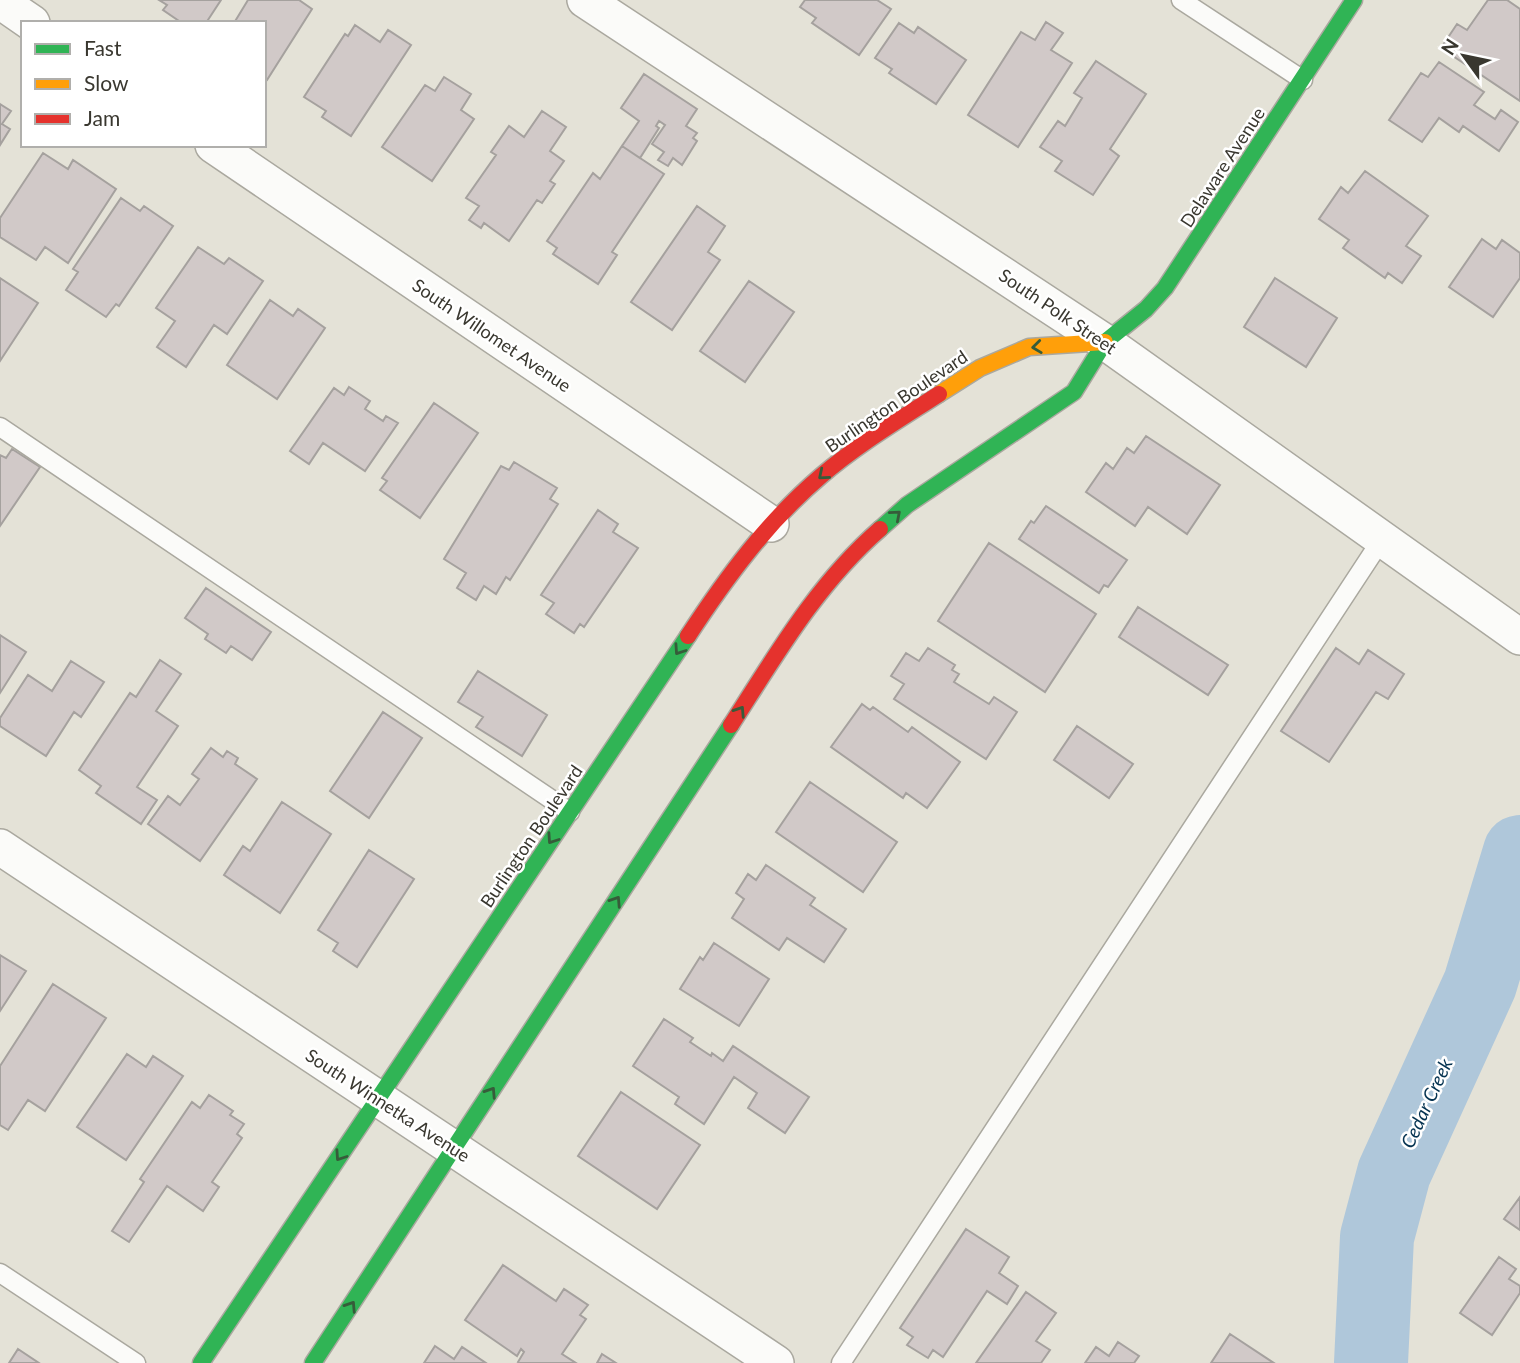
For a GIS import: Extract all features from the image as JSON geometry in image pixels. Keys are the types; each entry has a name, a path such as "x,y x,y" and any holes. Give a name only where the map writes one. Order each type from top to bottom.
{"street":[{"name":"South Polk Street","path":"585,0 1105,342 1520,637"},
{"name":"Delaware Avenue","path":"1105,342 1146,309 1165,288 1354,0"},
{"path":"0,1 29,21"},
{"name":"South Willomet Avenue","path":"216,147 771,524"},
{"name":"Burlington Boulevard","path":"201,1363 724,582 771,524 821,476 875,435 980,368 1030,347 1105,342"},
{"path":"313,1363 809,605 854,552 906,505 1074,392 1105,342"},
{"name":"South Winnetka Avenue","path":"0,846 454,1149 754,1357"}],"lane":[{"path":"1181,0 1303,80"},
{"path":"0,427 570,812"},
{"path":"841,1363 1382,539"},
{"path":"0,1273 136,1363"}],"building":[{"path":"159,0 221,0 207,21 179,21 163,10 167,5"},
{"path":"248,0 299,0 312,9 267,80 266,21 235,21"},
{"path":"805,0 877,0 891,9 859,55 812,23 816,18 800,7"},
{"path":"1488,0 1507,0 1520,9 1520,101 1441,48 1457,24 1467,30"},
{"path":"1046,22 1063,33 1051,50 1072,63 1018,147 968,115 1021,32 1035,40"},
{"path":"899,23 914,33 918,27 966,60 936,104 889,73 892,69 875,58"},
{"path":"355,25 380,42 388,30 411,45 351,136 322,117 326,111 304,97 345,34 348,36"},
{"path":"1096,61 1146,94 1110,149 1119,156 1093,195 1055,171 1062,161 1040,147 1058,121 1065,126 1082,98 1074,93"},
{"path":"1439,62 1484,92 1474,105 1495,119 1501,110 1518,122 1499,151 1463,126 1459,132 1439,118 1422,142 1389,120 1421,73 1428,77"},
{"path":"644,74 697,109 686,126 697,133 693,138 697,141 682,165 673,158 668,166 658,160 664,152 652,144 665,125 659,121 656,126 659,128 640,158 622,146 639,121 621,108"},
{"path":"444,77 471,94 461,110 474,119 432,181 382,147 425,85 435,91"},
{"path":"0,104 11,111 2,124 10,129 0,145"},
{"path":"542,111 566,127 550,151 564,161 550,181 555,184 542,203 537,200 509,241 484,223 481,228 469,220 479,206 466,198 496,155 491,152 509,126 524,137"},
{"path":"622,146 664,174 612,252 617,255 598,284 553,254 557,248 547,241 593,173 600,179"},
{"path":"43,153 68,169 73,160 116,189 68,263 45,247 36,260 0,237 0,218"},
{"path":"1365,171 1428,216 1406,246 1421,256 1402,283 1388,273 1385,278 1343,248 1349,240 1319,219 1341,187 1348,193"},
{"path":"121,198 140,211 144,206 173,226 119,306 116,304 106,317 66,290 78,272 73,269"},
{"path":"697,206 725,226 708,252 720,260 672,330 631,302"},
{"path":"1482,239 1496,249 1502,240 1520,253 1520,278 1493,317 1449,287"},
{"path":"198,247 224,264 229,258 263,281 227,334 214,325 186,367 157,347 175,321 156,308"},
{"path":"0,278 38,303 0,361"},
{"path":"1275,278 1337,318 1306,367 1244,327"},
{"path":"749,281 794,312 745,382 700,351"},
{"path":"270,300 293,316 298,309 325,328 277,399 227,365"},
{"path":"349,387 370,401 365,409 383,421 386,416 398,423 365,471 323,443 309,464 290,451 334,388 344,395"},
{"path":"434,403 478,433 420,518 380,490 387,481 382,478"},
{"path":"1146,436 1220,485 1187,534 1148,507 1135,526 1086,492 1106,463 1113,469 1127,448 1134,453"},
{"path":"12,449 40,467 0,526 0,455 6,458"},
{"path":"514,462 557,488 550,499 558,504 510,580 506,577 496,594 484,586 476,600 457,588 466,573 444,559 501,466 509,470"},
{"path":"1046,506 1127,560 1108,587 1104,585 1099,593 1019,539 1031,521 1034,523"},
{"path":"598,510 618,524 613,532 638,548 584,627 580,624 574,633 546,614 554,603 541,595"},
{"path":"989,543 1096,614 1045,692 938,621"},
{"path":"206,588 271,632 252,660 231,646 226,653 205,639 208,634 185,618"},
{"path":"1138,607 1228,665 1208,695 1119,637"},
{"path":"0,635 26,652 0,693"},
{"path":"928,648 955,665 952,670 959,674 954,682 989,704 994,697 1017,712 986,759 894,699 904,684 891,676 906,653 919,661"},
{"path":"1336,648 1359,664 1368,650 1404,674 1388,699 1376,692 1329,762 1281,731"},
{"path":"160,660 181,674 156,711 178,726 137,787 157,800 141,824 96,793 101,786 79,770 130,693 136,697"},
{"path":"71,661 104,682 81,717 74,712 46,756 0,726 0,718 28,675 52,691"},
{"path":"478,671 547,715 522,756 476,727 483,717 458,702"},
{"path":"862,704 870,710 873,707 908,732 912,727 960,762 927,808 906,793 903,798 831,747"},
{"path":"383,712 422,738 369,818 330,791"},
{"path":"1077,726 1133,764 1109,798 1054,760"},
{"path":"211,748 223,757 227,751 238,758 235,764 257,779 200,861 148,824 168,796 180,805 199,779 192,774"},
{"path":"810,782 897,842 863,892 776,832"},
{"path":"282,802 331,834 280,913 224,875 243,846 250,851"},
{"path":"369,850 414,879 357,967 333,951 338,943 318,930"},
{"path":"766,865 815,898 810,905 846,929 824,962 787,938 779,950 732,918 744,899 736,893 748,874 756,880"},
{"path":"714,943 769,979 739,1026 680,989 700,957 703,960"},
{"path":"0,955 26,971 0,1011"},
{"path":"53,984 106,1018 45,1111 28,1100 8,1130 0,1125 0,1066"},
{"path":"664,1019 693,1038 690,1042 711,1056 712,1053 723,1061 733,1046 809,1097 785,1133 748,1108 757,1093 734,1077 704,1124 675,1104 679,1097 633,1066"},
{"path":"127,1054 146,1067 153,1056 183,1076 126,1160 77,1127"},
{"path":"621,1092 700,1145 657,1209 578,1156"},
{"path":"209,1095 233,1111 230,1115 244,1124 237,1134 242,1138 212,1182 219,1187 203,1211 167,1186 129,1242 112,1231 144,1182 140,1179 192,1102 200,1108"},
{"path":"1520,1197 1520,1230 1504,1219"},
{"path":"966,1229 1009,1257 999,1273 1018,1286 1007,1304 987,1291 943,1357 933,1350 928,1358 907,1345 913,1337 900,1328"},
{"path":"1499,1257 1516,1269 1509,1279 1520,1286 1520,1293 1492,1335 1460,1313"},
{"path":"503,1265 556,1301 564,1289 588,1305 580,1315 586,1319 562,1354 576,1363 520,1363 518,1362 524,1352 521,1349 517,1356 465,1320"},
{"path":"1026,1292 1056,1313 1036,1341 1050,1350 1041,1363 976,1363"},
{"path":"1230,1334 1274,1363 1211,1363"},
{"path":"1118,1342 1139,1356 1134,1363 1085,1363 1096,1347 1109,1356"},
{"path":"435,1346 454,1359 462,1347 486,1363 424,1363"},
{"path":"18,1349 39,1363 9,1363"},
{"path":"602,1354 616,1363 597,1363"}],"waterway":[{"name":"Cedar Creek","path":"1371,1363 1377,1237 1394,1173 1480,984 1520,852"}],"traffic: fast":[{"path":"880,529 907,505 1074,392 1105,342 1146,309 1165,288 1354,0"},
{"path":"201,1363 688,636"},
{"path":"313,1363 731,725"}],"traffic: slow":[{"path":"939,394 980,368 1029,347 1105,342"}],"traffic: jam":[{"path":"688,636 748,552 801,494 849,454 939,394"},
{"path":"731,725 817,597 857,550 880,529"}]}
